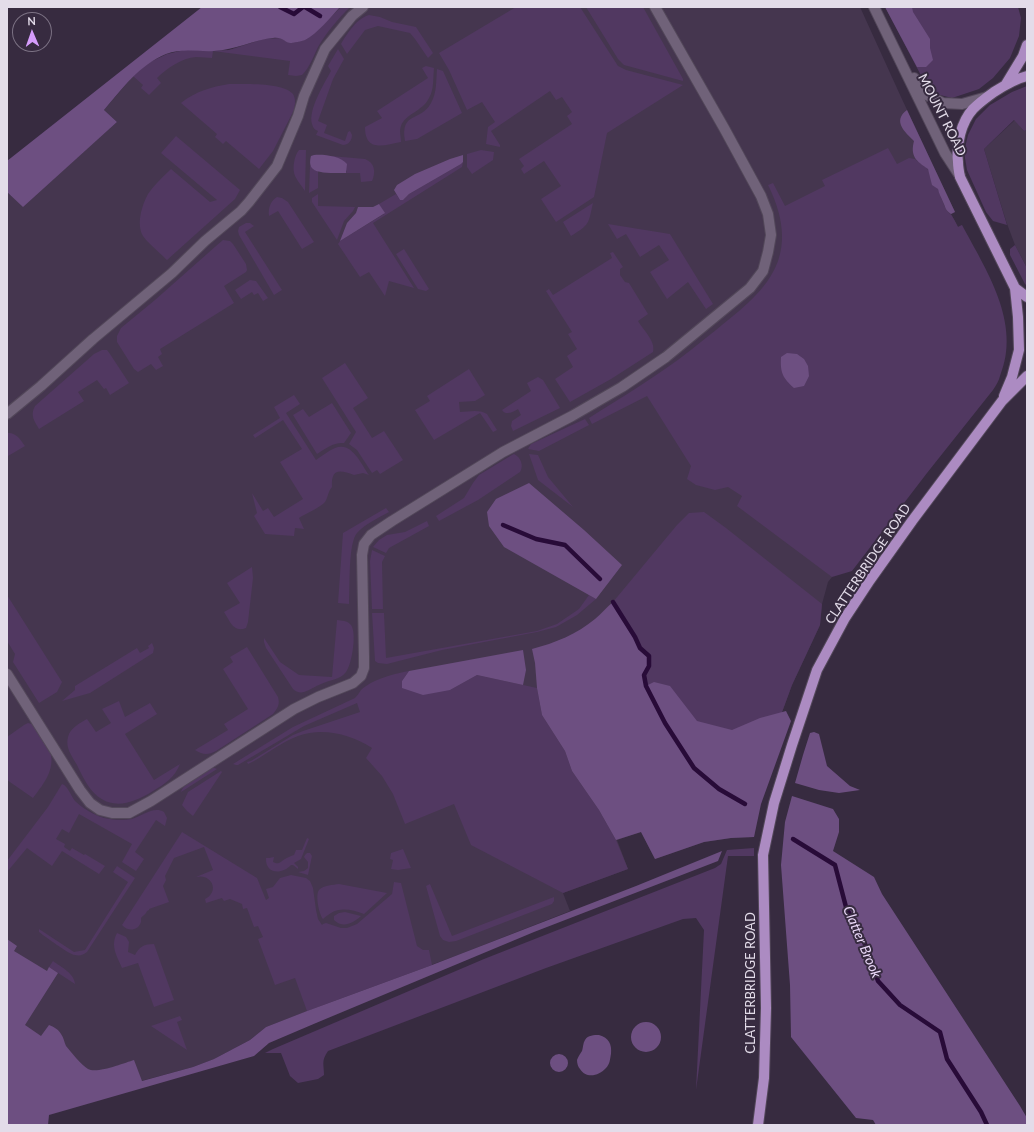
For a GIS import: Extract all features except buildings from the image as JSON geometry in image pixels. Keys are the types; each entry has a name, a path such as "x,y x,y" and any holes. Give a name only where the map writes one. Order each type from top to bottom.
{"main road":[{"path":"1006,84 1024,56 1027,45"},
{"path":"1027,76 1018,78 1006,84 987,97 972,110 964,123 958,143 957,161 960,177 1015,288 1027,297"},
{"name":"CLATTERBRIDGE ROAD","path":"1002,402 1012,377 1019,350 1015,288"},
{"name":"CLATTERBRIDGE ROAD","path":"758,1125 764,1078 766,1008 763,855 774,803 817,670 845,618 912,521 1002,402 1027,376"}],"street":[{"path":"7,414 172,273 205,241 242,211 277,166 298,116 304,96 325,49 352,16 363,7"},
{"path":"7,674 80,790 90,803 100,810 112,813 129,812 151,801 294,709 318,697 353,683 361,676 364,668 362,555 364,544 371,535 503,452 572,416 622,387 666,357 750,288 762,270 768,252 771,235 768,214 761,196 724,128 655,7"},
{"name":"MOUNT ROAD","path":"874,7 945,153 960,177"},
{"name":"MOUNT ROAD","path":"903,64 927,95 943,103 962,104 987,97"}],"shaded area":[{"path":"202,7 340,7 319,30 304,40 290,43 279,38 273,38 222,50 172,52 147,64 124,86 104,110 117,122 23,207 7,192 7,161"},
{"path":"340,7 860,7 955,212 951,214 958,227 962,225 833,567 832,577 828,582 822,604 820,625 792,685 767,753 754,837 731,838 704,842 655,859 641,832 617,840 628,869 563,893 570,911 266,1027 250,1040 214,1059 193,1067 7,1117 7,192 23,206 117,122 104,110 133,76 148,63 184,50 229,50 264,39 280,38 290,43 304,40 318,30"},
{"path":"341,7 350,7 325,37 302,75 288,75 290,61 213,51 229,50 264,39 280,38 290,43 304,40 318,30"},
{"path":"516,7 580,7 618,66 626,70 683,85 607,133 594,197 556,222 541,199 561,186 544,161 524,174 521,169 524,166 519,159 572,124 567,116 572,112 562,97 556,100 550,91 491,131 500,147 486,144 488,127 495,122 482,102 467,110 449,70 439,53"},
{"path":"586,7 643,7 683,81 624,65 618,59"},
{"path":"885,7 1018,7 1021,18 1019,36 1010,58 993,78 979,89 952,98 940,95 925,83"},
{"path":"885,7 912,7 913,12 930,39 930,48 933,60 926,67 917,67"},
{"path":"369,15 416,27 433,53 428,58 410,33 378,26 365,30 347,54 341,44 356,23 360,19"},
{"path":"338,49 344,59 333,79 318,121 327,125 324,133 345,141 348,132 350,131 352,137 350,141 343,145 316,135 318,131 313,127 311,118 317,97 331,71 328,66"},
{"path":"184,50 213,51 212,58 196,57 185,59 170,67 157,78 161,83 149,95 141,88 143,85 133,76 148,63 167,54"},
{"path":"426,66 434,68 433,88 431,95 423,106 406,118 403,122 400,130 401,142 383,145 372,144 368,141 365,127 382,118 377,111 428,78 422,68"},
{"path":"437,69 443,71 462,113 417,139 405,141 404,132 408,121 427,109 433,99 436,86"},
{"path":"229,84 253,84 281,87 288,90 294,96 294,110 273,151 259,169 226,141 223,144 215,137 217,134 181,103 192,95 204,90"},
{"path":"1027,86 1027,130 1024,131 1014,120 984,149 1007,225 993,221 986,212 967,170 964,152 968,135 976,119 990,105 1012,92"},
{"path":"907,110 955,212 951,214 946,209 938,189 932,185 928,169 915,158 913,151 914,141 904,130 900,122 900,118"},
{"path":"1015,120 1024,131 1027,130 1027,268 1015,245 1006,221 984,149"},
{"path":"176,136 240,190 235,199 167,260 143,236 140,226 142,209 148,194 153,187 171,169 210,202 217,200 161,153"},
{"path":"888,148 897,164 909,158 915,159 928,169 946,210 952,216 958,227 962,225 981,260 998,298 1004,317 1007,336 1006,356 999,380 993,390 852,571 832,577 737,506 742,496 728,487 715,490 696,485 687,479 691,466 647,396 592,424 589,418 647,382 685,355 752,299 767,282 778,261 782,242 779,213 768,185 773,183 785,206 825,186 822,180"},
{"path":"299,150 306,150 305,191 294,173 295,159"},
{"path":"481,150 494,152 493,160 472,174 467,167 467,154"},
{"path":"319,155 365,159 373,165 374,168 372,181 361,182 360,173 346,173 347,171 328,156"},
{"path":"327,155 341,159 347,164 346,173 316,171 312,168 310,163 311,156"},
{"path":"463,155 463,162 461,164 409,194 403,200 400,200 394,190 397,185 415,174"},
{"path":"463,162 462,167 373,223 414,288 389,281 385,296 369,272 360,277 338,244 340,241 384,214 379,204 396,194 400,200 403,200 409,194"},
{"path":"310,165 313,169 318,171 318,188 309,193"},
{"path":"318,194 318,206 355,207 344,221 337,240 312,202 312,198"},
{"path":"277,197 288,202 314,242 302,249 278,211 269,216 270,205"},
{"path":"593,203 589,220 585,226 571,236 563,222"},
{"path":"379,204 385,213 340,241 347,223 356,213 358,207 373,207"},
{"path":"246,223 250,223 254,226 245,232 282,290 274,295 239,235 239,227"},
{"path":"608,224 670,234 713,304 706,309 688,282 667,299 650,272 669,260 659,245 640,257 626,234 617,239"},
{"path":"223,240 230,241 233,244 246,264 246,272 224,286 234,303 160,349 162,354 158,357 163,366 156,370 151,364 138,372 134,369 117,342 117,336 121,328"},
{"path":"1015,245 1027,268 1027,286 1010,255 1010,249"},
{"path":"404,249 429,289 426,291 418,289 396,254"},
{"path":"613,252 623,267 620,269 620,275 625,282 629,283 648,314 638,321 653,344 653,352 611,379 570,402 555,379 573,367 567,356 577,349 568,334 572,332 546,291 549,289 553,295 612,258 610,253"},
{"path":"250,280 256,281 268,298 263,301 258,293 254,295 252,292 241,299 235,290"},
{"path":"102,350 107,350 129,383 110,395 106,388 104,389 97,380 78,392 84,401 39,429 34,421 33,412 35,406 94,354"},
{"path":"787,353 797,354 804,359 808,366 809,376 804,386 794,388 783,375 781,357"},
{"path":"345,363 368,398 353,408 372,438 384,431 403,460 380,474 377,470 372,473 357,450 349,444 356,432 322,378"},
{"path":"469,369 485,395 475,401 459,402 460,412 484,412 487,414 497,430 493,432 480,413 434,440 415,410 430,401 427,396"},
{"path":"538,377 543,380 560,408 513,431 511,426 512,421 521,415 518,409 508,413 505,413 502,410 531,391 527,383"},
{"path":"294,395 300,404 286,413 316,460 335,448 346,448 355,455 369,475 363,473 354,475 345,472 337,472 333,476 332,487 325,502 299,518 304,529 295,528 294,536 265,534 254,516 257,513 252,493 263,511 268,508 274,517 303,499 280,462 302,449 283,420 255,438 253,435 280,418 274,407"},
{"path":"332,403 351,433 344,443 333,444 317,454 293,415 303,409 309,417"},
{"path":"585,419 589,425 539,451 528,449 531,444"},
{"path":"7,433 15,435 25,446 7,458"},
{"path":"514,454 521,462 522,467 520,472 478,500 439,521 436,516 464,498 479,475"},
{"path":"529,454 538,455 548,477 573,507 538,480"},
{"path":"529,483 622,565 596,599 504,547 489,526 487,512 496,499"},
{"path":"386,508 389,512 372,521 357,533 354,538 351,556 349,604 338,603 343,533"},
{"path":"704,512 822,604 820,625 792,685 767,753 761,804 646,686 644,675 649,666 649,656 640,648 635,637 613,602 677,525 689,513"},
{"path":"427,521 429,526 389,548 386,553 373,547 379,540 387,535 405,532"},
{"path":"372,550 385,556 382,562 383,609 372,609 370,561"},
{"path":"252,567 253,578 248,622 246,628 238,629 232,625 224,612 240,603 227,583"},
{"path":"7,595 62,682 57,692 39,703 13,662 15,654 7,641"},
{"path":"589,595 596,599 577,615 556,627 537,632 442,650 387,664 378,663 375,661 372,613 384,613 386,658 537,631 557,624 579,609"},
{"path":"613,602 635,637 640,648 649,656 649,666 644,676 646,686 654,682 670,686 697,721 732,730 760,718 786,711 791,721 761,804 754,837 731,838 704,842 655,859 641,832 616,840 599,810 572,771 565,751 542,715 532,649 573,634 595,619"},
{"path":"337,620 348,622 353,629 353,648 346,672 338,678 304,692 295,691 266,648 264,638 280,662 299,675 332,677"},
{"path":"152,643 154,648 153,653 90,693 62,701 75,690 75,686 137,648 140,653 149,648 148,646"},
{"path":"247,647 278,697 279,704 273,714 216,751 206,754 198,752 195,750 228,730 224,724 248,709 223,669 233,662 230,657"},
{"path":"523,650 526,670 523,685 477,675 450,690 423,695 402,688 402,681 409,671"},
{"path":"409,671 402,681 450,690 477,675 537,688 542,715 565,751 572,771 599,810 616,840 628,869 563,893 471,845 454,804 405,824 393,794 382,776 366,758 372,748 355,739 336,733 307,733 292,738 248,764 247,762 293,735 360,712 357,703 304,726 238,765 233,764 293,727 355,698 365,686 391,675"},
{"path":"119,701 125,717 150,703 157,714 125,734 154,780 180,764 178,769 165,783 144,796 126,803 118,804 102,799 94,793 71,755 67,741 73,728 87,719 96,732 111,723 102,709"},
{"path":"28,723 36,727 51,755 51,767 49,773 33,798 7,780 7,737"},
{"path":"814,732 819,734 827,766 850,786 860,790 839,793 819,790 795,783 810,733"},
{"path":"212,767 217,769 181,792 190,781"},
{"path":"221,771 222,772 193,816 182,805 188,792"},
{"path":"62,784 66,787 78,804 92,813 104,818 125,820 156,810 164,812 167,818 165,826 156,820 135,852 144,859 136,871 122,862 132,844 79,814 69,833 62,829 56,839 65,844 64,847 70,851 72,848 105,866 99,874 62,851 52,866 27,848 7,872 7,861 48,807"},
{"path":"792,796 833,809 839,819 839,832 833,851 874,877 882,894 1020,1106 1027,1118 1027,1125 876,1125 873,1120 856,1118 791,1037 790,985 781,865 785,822"},
{"path":"182,832 257,878 266,900 269,898 266,889 273,887 280,878 291,875 306,878 310,881 313,888 318,919 322,925 326,923 341,928 347,928 357,924 392,894 394,882 401,883 417,946 423,950 429,950 432,965 307,1011 295,978 275,985 258,939 263,937 258,926 254,927 247,908 243,909 242,904 230,899 224,901 222,898 206,903 205,899 210,896 212,892 212,884 210,880 206,878 196,877 213,870 204,847 174,858 165,876 166,880 163,886 169,902 149,909 146,914 141,917 141,922 138,927 133,930 127,929 122,925"},
{"path":"307,838 309,839 301,859 294,863 298,869 293,865 279,871 271,870 268,867 266,858 274,857 273,862 279,863 294,855 296,850 302,850"},
{"path":"754,848 754,856 728,856 696,1090 704,930 696,918 683,919 546,968 328,1051 323,1065 324,1075 318,1079 298,1083 290,1076 281,1053 265,1053 484,959 715,868 721,864 727,850"},
{"path":"403,849 411,868 398,870 391,869 393,860 390,859 391,853"},
{"path":"722,851 718,861 534,932 316,1023 269,1043 254,1056 49,1115 48,1125 7,1125 7,939 17,946 14,951 47,971 49,967 58,973 25,1025 41,1036 49,1025 56,1028 62,1036 66,1046 79,1062 88,1069 104,1069 134,1060 142,1081 193,1067 214,1059 250,1040 266,1027 432,965"},
{"path":"307,853 310,853 312,856 308,875 298,872 304,871 308,868 308,862 304,857"},
{"path":"117,866 135,878 87,952 83,955 75,955 67,952 39,932 39,929 74,952 85,950 128,882 113,872"},
{"path":"339,884 387,893 364,914 351,910 339,910 331,913 323,919 318,904 318,892 323,887"},
{"path":"430,884 452,936 554,897 554,901 552,904 456,941 449,942 443,940 440,936 426,886"},
{"path":"345,912 361,916 355,921 344,925 337,923 334,920 334,916"},
{"path":"117,933 126,937 129,942 128,952 135,955 142,946 154,944 174,1000 154,1007 138,963 122,968 114,947"},
{"path":"53,961 70,973 75,984 49,967"},
{"path":"180,1016 182,1020 177,1022 187,1050 151,1026"},
{"path":"646,1022 656,1027 661,1037 656,1047 646,1052 636,1047 631,1037 636,1027"},
{"path":"599,1035 605,1038 610,1044 611,1054 609,1063 600,1073 589,1075 583,1072 579,1067 577,1060 582,1051 586,1038"},
{"path":"559,1054 565,1057 568,1063 565,1069 559,1072 553,1069 550,1063 553,1057"}],"waterway":[{"name":"Clatter Brook","path":"280,7 294,14 303,7"},
{"name":"Clatter Brook","path":"305,7 320,16"},
{"path":"503,525 536,539 565,545 600,579"},
{"path":"613,602 635,637 640,648 649,656 649,666 644,675 646,686 665,723 694,768 719,789 745,804"},
{"name":"Clatter Brook","path":"793,839 835,865 846,907 865,944 878,981 900,1005 940,1032 947,1059 981,1112 987,1125"}]}
